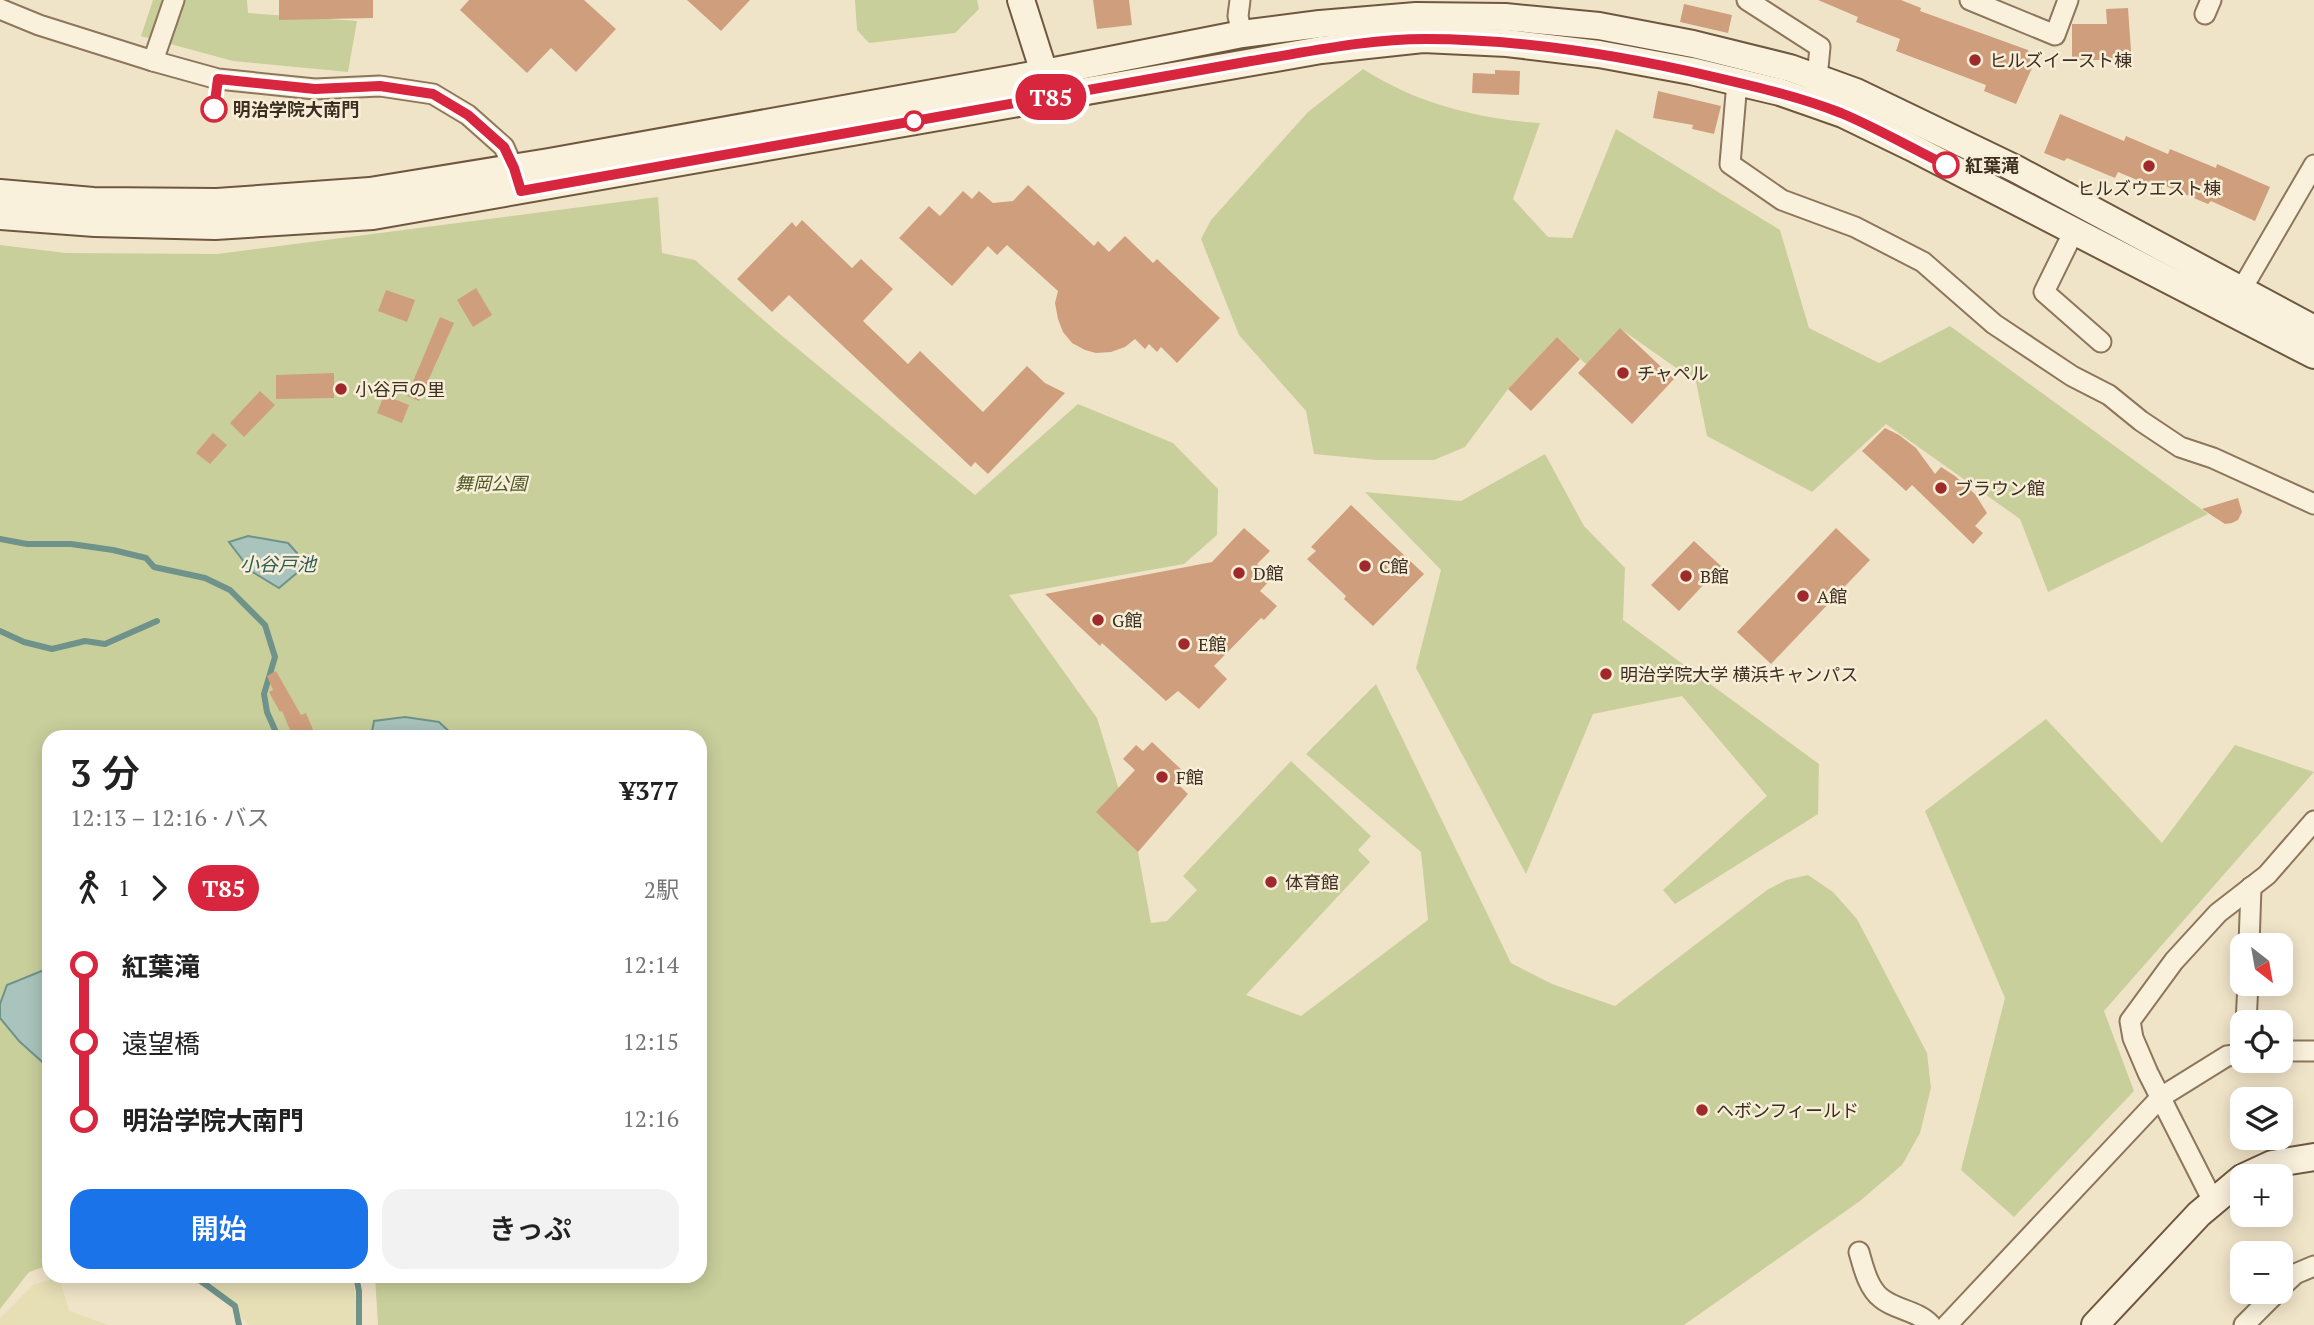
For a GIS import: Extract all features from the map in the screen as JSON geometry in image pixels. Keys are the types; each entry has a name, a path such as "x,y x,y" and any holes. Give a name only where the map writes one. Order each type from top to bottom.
{"street":[{"path":"153,61 174,0"},
{"path":"1021,0 1048,85"},
{"path":"1240,0 1238,16 1242,34"},
{"path":"1747,0 1820,47 1815,91"},
{"path":"1970,0 2055,35 2068,0"},
{"path":"0,9 39,25 218,79 315,89 380,86 433,94 468,115 504,147 518,179"},
{"path":"1048,85 1242,34 1416,16 1505,17 1599,26 1693,44 1790,68 1843,114 2074,231 2235,301 2314,329"},
{"path":"0,216 95,223 215,226 373,216 518,179 1048,85 1423,39 1507,43 1599,54 1780,92 1856,92 2016,169 2235,301 2314,355"},
{"path":"1737,82 1730,164 1782,200 1855,227 1923,262 1994,324 2072,376 2109,395 2180,447 2213,458 2314,504"},
{"path":"2235,301 2314,165"},
{"path":"0,193 93,201 217,202 518,179"},
{"path":"2074,231 2044,292 2101,342"},
{"path":"2213,1201 2133,1038 2130,1020 2183,951 2218,913 2267,874 2314,821"},
{"path":"2249,933 2251,887"},
{"path":"2293,1051 2314,1051"},
{"path":"1947,1325 2161,1097 2230,1056"},
{"path":"2272,1164 2314,1157"},
{"path":"2104,1322 2213,1201 2230,1188"},
{"path":"1859,1252 1866,1275 1880,1298 1908,1310 1931,1325"},
{"path":"2293,1276 2314,1266"},
{"path":"2244,1325 2264,1304"}],"shaded area":[{"path":"42,1282 61,1283 69,1311 109,1325 0,1325 0,1318 33,1285"},
{"path":"196,1283 354,1283 358,1325 249,1325 226,1301"}],"green space":[{"path":"153,0 247,0 248,13 357,21 348,72 233,61 141,36"},
{"path":"855,0 977,0 979,9 955,33 869,43 857,30"},
{"path":"1363,69 1404,91 1448,107 1493,118 1540,123 1513,199 1548,237 1572,238 1616,129 1780,230 1809,328 1879,363 1950,326 2208,514 2048,592 2020,519 1886,424 1812,492 1707,436 1696,382 1621,329 1587,365 1557,337 1508,389 1465,447 1434,460 1377,460 1314,454 1306,411 1239,335 1201,239 1211,220 1308,112"},
{"name":"舞岡公園","path":"658,197 662,253 695,260 775,330 975,495 1078,404 1173,443 1218,489 1217,535 1184,564 1009,595 1097,718 1138,852 1151,923 1167,921 1197,890 1183,876 1291,761 1371,836 1358,850 1370,862 1246,995 1301,1016 1428,920 1421,852 1306,754 1376,684 1511,963 1552,984 1615,1006 1767,890 1786,880 1808,875 1833,892 1857,919 1927,1053 1931,1088 1920,1133 1902,1165 1860,1201 1684,1325 378,1325 375,1283 707,1283 707,730 42,730 42,1267 29,1272 0,1309 0,245 66,253 217,254"},
{"path":"1545,454 1584,526 1625,568 1623,620 1819,764 1818,814 1675,904 1663,890 1767,796 1682,696 1593,714 1526,874 1416,668 1441,570 1365,492 1461,501"},
{"path":"2046,719 2162,843 2235,745 2314,772 2104,1011 2134,1091 2014,1217 1961,1170 2005,998 1925,811"}],"water":[{"name":"小谷戸池","path":"248,536 288,543 297,553 298,572 279,588 251,571 229,542"},
{"path":"405,717 439,722 448,730 372,730 374,721"},
{"path":"42,971 42,1062 19,1041 0,1018 0,1004 7,985"}],"building":[{"path":"279,0 373,0 373,18 279,20"},
{"path":"469,0 584,0 616,29 576,72 551,48 527,73 460,10"},
{"path":"687,0 750,0 721,31"},
{"path":"1093,0 1129,0 1132,25 1097,29"},
{"name":"ヒルズイースト棟","path":"1818,0 1901,0 1921,8 1920,11 2028,50 2032,68 2016,104 1984,91 1986,85 1896,51 1900,39 1856,22 1858,17"},
{"path":"1684,4 1732,15 1728,33 1680,22"},
{"path":"2128,8 2129,55 2122,54 2122,60 2072,60 2072,24 2107,24 2106,9"},
{"path":"1495,70 1520,71 1519,95 1472,93 1473,73 1495,74"},
{"path":"1658,91 1721,106 1714,134 1692,129 1693,125 1653,118"},
{"name":"ヒルズウエスト棟","path":"2060,114 2124,141 2126,136 2168,154 2170,149 2216,168 2217,164 2270,187 2255,221 2211,201 2208,204 2163,185 2161,190 2118,172 2115,178 2067,158 2064,161 2044,153"},
{"path":"1028,185 1094,246 1098,241 1109,252 1125,236 1153,263 1157,259 1220,318 1177,363 1161,347 1157,352 1149,344 1145,349 1135,339 1125,347 1096,353 1072,343 1063,332 1058,319 1055,303 1058,291 1007,245 997,255 988,246 952,286 899,238 929,206 940,216 963,191 972,199 979,191 993,203 1013,201"},
{"path":"802,220 852,268 861,259 893,289 863,321 908,364 920,351 983,412 1027,366 1045,383 1065,393 988,474 975,462 971,467 789,295 772,312 737,279 792,222 796,227"},
{"path":"476,288 492,315 473,327 457,300"},
{"path":"386,290 415,300 407,322 378,311"},
{"path":"440,317 454,323 419,401 407,396"},
{"name":"チャペル","path":"1620,328 1674,379 1632,424 1578,373"},
{"path":"1557,337 1580,359 1531,411 1508,389"},
{"path":"334,373 334,398 276,399 276,375"},
{"path":"260,391 275,405 244,437 230,423"},
{"path":"384,395 409,405 402,423 377,413"},
{"name":"ブラウン館","path":"1885,428 1916,448 1935,474 1941,467 1975,494 1987,513 1975,526 1983,533 1973,544 1912,485 1906,491 1862,451"},
{"path":"213,433 227,445 210,464 196,453"},
{"path":"2238,498 2242,512 2238,520 2232,523 2225,524 2202,509"},
{"name":"C館","path":"1351,505 1424,574 1373,626 1307,559 1316,551 1311,547"},
{"path":"1244,528 1270,551 1257,564 1272,578 1260,591 1277,606 1264,620 1261,618 1214,666 1227,679 1199,709 1178,691 1166,701 1102,643 1100,646 1045,594 1212,562"},
{"name":"A館","path":"1836,528 1870,560 1771,664 1737,632"},
{"name":"B館","path":"1694,541 1721,566 1679,611 1651,585"},
{"path":"276,671 301,715 306,713 313,730 290,730 282,711 280,712 269,692 273,690 267,676"},
{"path":"1152,742 1185,773 1176,782 1188,794 1138,852 1096,812 1135,770 1123,759 1136,745 1143,751"}],"waterway":[{"path":"0,539 27,544 71,544 113,550 146,558 154,567 205,578 230,590 265,625 275,657 264,694 267,712 275,730"},
{"path":"0,631 24,642 52,649 85,641 105,644 157,621"},
{"path":"204,1283 235,1306 239,1325"},
{"path":"357,1283 359,1325"}],"bus line":[{"name":"T85","path":"214,109 218,79 315,89 380,86 433,94 468,115 504,147 521,191 1251,61 1366,44 1423,39 1507,43 1599,54 1691,71 1780,92 1843,114 1946,165"}],"place":[{"name":"ヒルズイースト棟","path":"1975,60"},
{"name":"明治学院大南門","path":"214,109"},
{"name":"紅葉滝","path":"1946,165"},
{"name":"ヒルズウエスト棟","path":"2149,166"},
{"name":"チャペル","path":"1623,373"},
{"name":"小谷戸の里","path":"341,389"},
{"name":"ブラウン館","path":"1941,488"},
{"name":"C館","path":"1365,566"},
{"name":"D館","path":"1239,573"},
{"name":"B館","path":"1686,576"},
{"name":"A館","path":"1803,596"},
{"name":"G館","path":"1098,620"},
{"name":"E館","path":"1184,644"},
{"name":"明治学院大学 横浜キャンパス","path":"1606,674"},
{"name":"F館","path":"1162,777"},
{"name":"体育館","path":"1271,882"},
{"name":"ヘボンフィールド","path":"1702,1110"}]}
